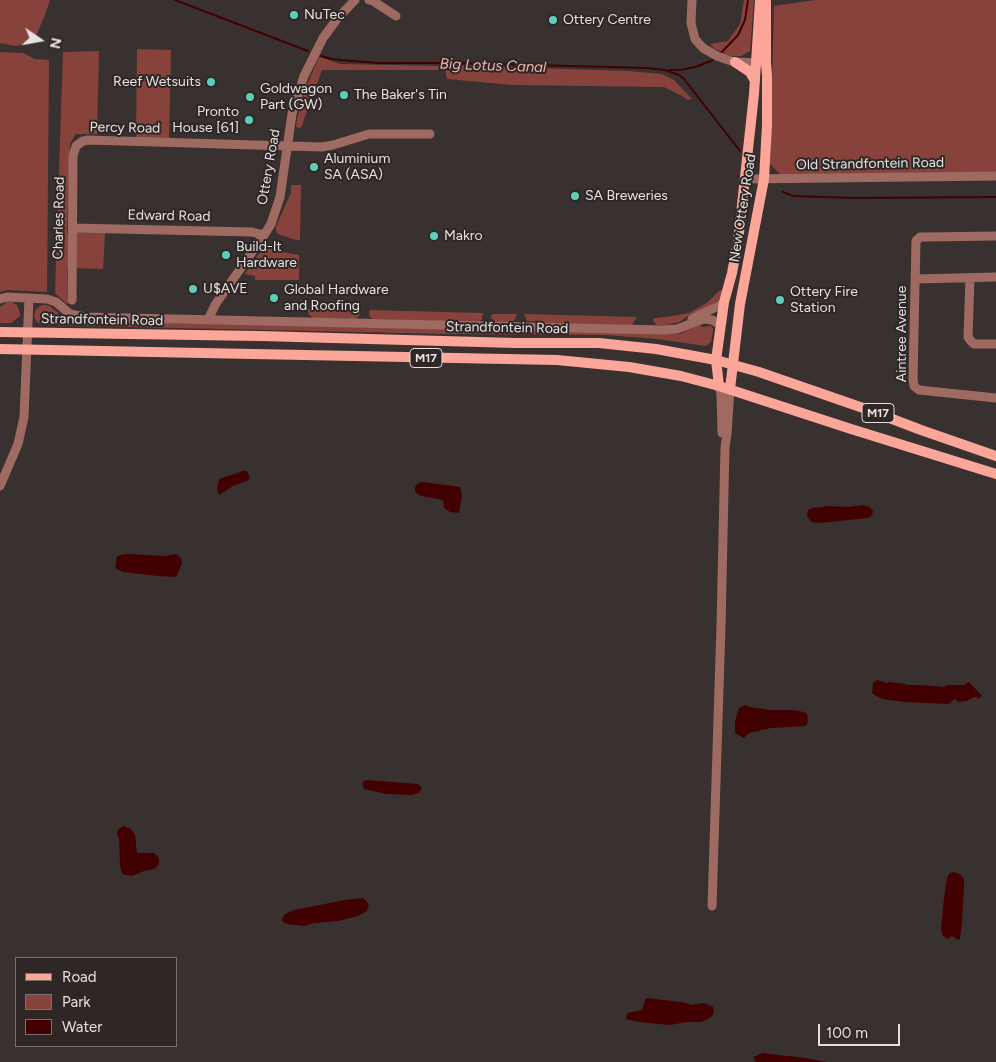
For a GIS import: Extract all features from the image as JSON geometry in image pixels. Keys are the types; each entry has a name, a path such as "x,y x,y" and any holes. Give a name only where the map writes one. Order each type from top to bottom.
{"main road":[{"name":"New Ottery Road","path":"730,389 740,304 764,179 767,76 761,63 760,0"},
{"name":"New Ottery Road","path":"719,386 716,360 724,302 736,259 755,81 761,63 766,0"},
{"path":"736,62 750,72 755,81"},
{"name":"Strandfontein Road","path":"0,332 260,336 516,343 599,343 656,349 716,360 759,372 854,404 920,430 996,456"},
{"name":"M17","path":"0,349 556,360 629,367 681,376 730,389 996,474"}],"street":[{"path":"353,2 361,0"},
{"path":"370,0 396,16"},
{"path":"692,0 692,23 695,39 703,48 713,54 736,62 761,63"},
{"name":"Ottery Road","path":"208,320 215,304 264,236 273,219 280,197 292,114 304,76 314,55 332,26 353,2"},
{"name":"Percy Road","path":"83,141 328,146 369,134 430,134"},
{"name":"Charles Road","path":"72,300 73,156 76,146 83,141"},
{"name":"Old Strandfontein Road","path":"745,179 996,176"},
{"name":"Edward Road","path":"73,228 252,232 264,236"},
{"path":"916,278 916,244 918,239 925,237 996,236"},
{"name":"Aintree Avenue","path":"996,277 916,278 913,379 914,386 919,390 996,398"},
{"path":"970,278 968,337 974,344 996,344"},
{"path":"0,299 7,297 51,300 70,314 76,316 208,320"},
{"path":"0,486 22,431 26,404 29,298"},
{"name":"Strandfontein Road","path":"686,325 694,318 724,302"},
{"name":"Strandfontein Road","path":"208,320 663,330 677,329 707,319 721,325"},
{"path":"719,386 721,394 722,439 725,447"},
{"path":"712,906 722,626 725,447 730,389"}],"green space":[{"path":"0,0 50,0 33,43 15,46 0,43"},
{"path":"744,0 754,0 750,51 741,56 731,56 715,49 710,44 728,41 740,24"},
{"path":"815,0 996,0 996,172 781,175 770,164 774,6"},
{"path":"137,49 171,50 169,140 136,139"},
{"path":"99,51 97,134 76,134 70,144 67,233 105,233 103,269 67,268 67,299 69,303 67,304 55,293 63,52"},
{"path":"0,52 23,53 35,59 49,60 47,292 8,290 0,292"},
{"path":"319,57 341,64 442,66 444,71 322,70 301,128 296,127 306,87"},
{"path":"444,65 628,71 662,74 674,80 692,99 688,100 664,87 513,85 447,79"},
{"path":"291,185 301,185 300,240 278,234 276,231 276,226 291,193"},
{"path":"267,246 282,252 299,255 299,280 255,280 255,276 245,274 258,255"},
{"path":"720,290 722,291 719,300 679,322 657,325 654,322 653,319 655,318 689,313 708,302"},
{"path":"7,302 17,305 20,316 11,323 0,323 0,307"},
{"path":"42,305 51,307 71,321 89,323 680,334 700,324 702,327 711,326 713,331 711,342 706,346 657,339 606,335 446,334 43,325 37,322 34,316 37,308"},
{"path":"305,309 360,310 360,314 354,320 346,318 313,318"},
{"path":"370,310 483,313 480,321 473,322 373,319 369,314"},
{"path":"492,314 517,314 512,322 508,323 495,322 491,318"},
{"path":"524,314 637,317 632,325 627,326 543,323 527,321"}],"water":[{"path":"247,471 250,478 247,481 233,486 219,495 217,488 219,479"},
{"path":"418,483 460,487 462,496 459,513 450,512 444,508 443,500 421,496 415,492 415,487"},
{"path":"862,505 870,507 873,511 872,516 819,523 811,522 807,516 808,510 812,508"},
{"path":"125,554 167,556 176,554 181,558 182,564 176,577 123,572 115,568 117,556"},
{"path":"877,680 887,683 944,687 946,685 964,685 969,682 982,696 977,699 977,697 974,697 967,701 958,702 955,699 948,704 883,699 872,693 873,683"},
{"path":"746,705 771,710 795,710 807,713 808,721 806,726 771,728 749,733 744,738 735,733 735,721 739,708"},
{"path":"366,780 418,784 422,788 420,792 413,795 386,794 364,789 362,783"},
{"path":"124,826 131,829 135,835 137,853 154,853 159,858 159,864 154,869 132,876 122,874 119,838 117,835 118,829"},
{"path":"950,873 960,874 964,879 962,923 960,939 958,940 952,936 948,939 943,936 941,930 947,878"},
{"path":"363,898 369,904 367,911 358,916 339,921 303,926 288,924 283,922 282,919 285,914 294,910"},
{"path":"646,998 692,1005 704,1003 713,1007 714,1013 710,1018 701,1022 670,1025 626,1019 627,1013 642,1010"},
{"path":"762,1053 827,1062 756,1062 753,1057"}],"waterway":[{"name":"Big Lotus Canal","path":"175,0 308,51"},
{"path":"720,54 738,35 745,20 748,0"},
{"name":"Big Lotus Canal","path":"321,56 332,59 378,63 454,63 665,70 684,79 740,151"},
{"path":"669,70 695,67 715,58"},
{"path":"783,192 793,196 854,198 996,197"}],"place":[{"name":"NuTec","path":"294,15"},
{"name":"Ottery Centre","path":"553,20"},
{"name":"Reef Wetsuits","path":"211,82"},
{"name":"The Baker's Tin","path":"344,95"},
{"name":"Goldwagon Part (GW)","path":"250,97"},
{"name":"Pronto House [61]","path":"249,120"},
{"name":"Aluminium SA (ASA)","path":"314,167"},
{"name":"SA Breweries","path":"575,196"},
{"name":"Makro","path":"434,236"},
{"name":"Build-It Hardware","path":"226,255"},
{"name":"U$AVE","path":"193,289"},
{"name":"Global Hardware and Roofing","path":"274,298"},
{"name":"Ottery Fire Station","path":"780,300"}]}
